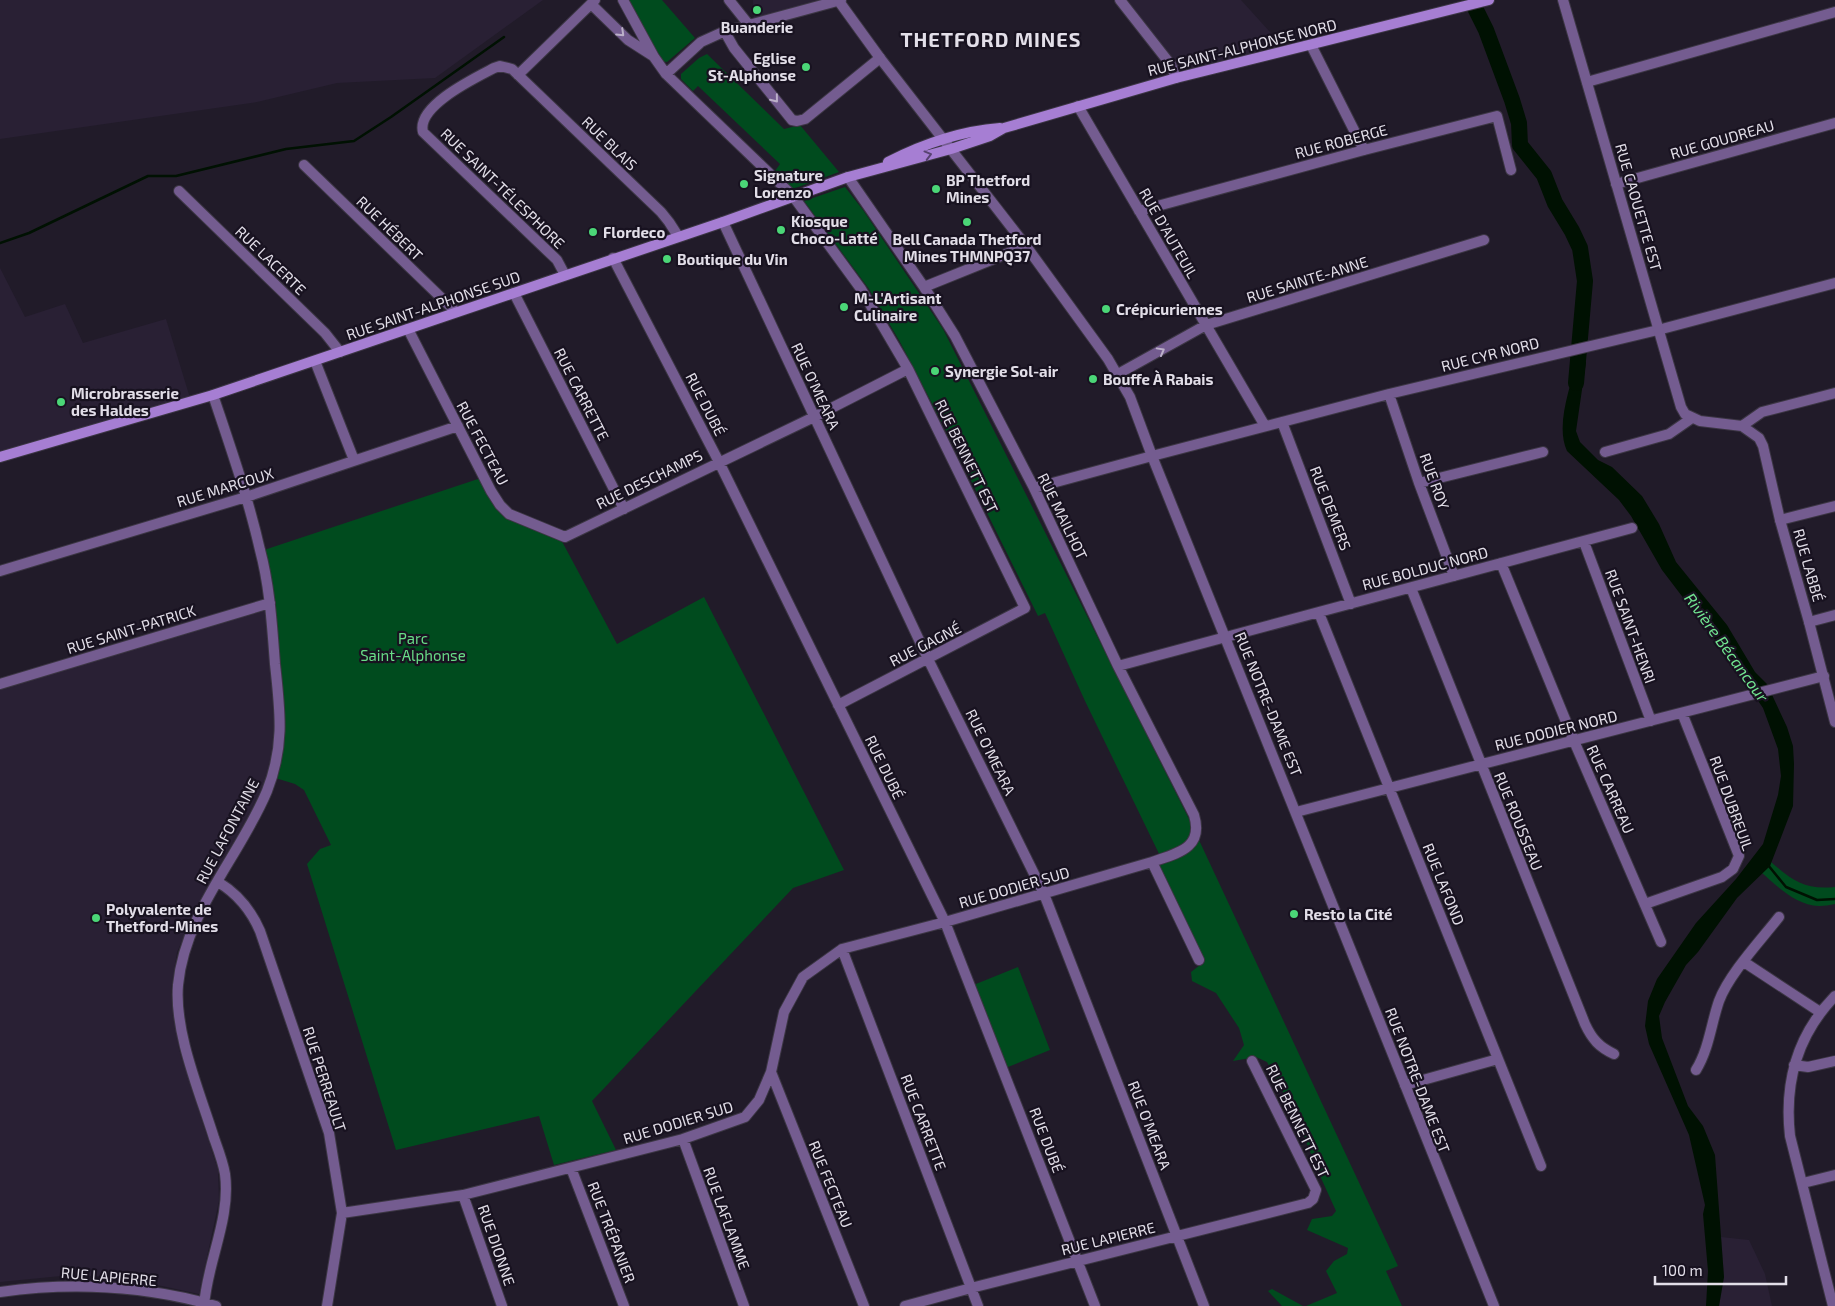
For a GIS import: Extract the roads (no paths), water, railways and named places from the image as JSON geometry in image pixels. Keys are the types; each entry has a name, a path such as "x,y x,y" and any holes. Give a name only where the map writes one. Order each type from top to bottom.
{"main road":[{"name":"RUE SAINT-ALPHONSE NORD","path":"951,149 990,136 1004,128 1176,78 1488,0"},
{"name":"RUE SAINT-ALPHONSE NORD","path":"943,139 982,129 1004,128"},
{"name":"RUE SAINT-ALPHONSE SUD","path":"872,170 908,152 943,139"},
{"name":"RUE SAINT-ALPHONSE SUD","path":"0,458 213,395 723,222 848,177 951,149"}],"street":[{"path":"623,0 654,57"},
{"path":"729,0 749,26"},
{"path":"1120,0 1171,65 1176,78"},
{"name":"RUE CAOUETTE EST","path":"1563,0 1681,407 1685,414 1692,418"},
{"path":"666,74 701,42 725,32 839,1"},
{"name":"RUE NOTRE-DAME EST","path":"839,1 880,58 1026,246 1118,374 1130,397 1152,456 1494,1306"},
{"path":"518,75 593,2 628,40 654,57"},
{"path":"1587,82 1835,12"},
{"path":"725,32 734,48 792,120 797,122 805,119 880,58"},
{"path":"1311,44 1364,150"},
{"name":"RUE BENNETT EST","path":"654,57 666,74 793,196 861,289 908,369 1025,608"},
{"name":"RUE SAINT-TÉLESPHORE","path":"518,75 512,69 506,67 494,68 445,96 422,122 423,132 556,260 565,275"},
{"name":"RUE BLAIS","path":"518,75 660,212 678,236"},
{"name":"RUE D'AUTEUIL","path":"1078,106 1265,426"},
{"name":"RUE ROBERGE","path":"1139,211 1497,116 1511,170"},
{"name":"RUE GOUDREAU","path":"1616,184 1835,123"},
{"name":"RUE HÉBERT","path":"304,165 456,312"},
{"name":"RUE MAILHOT","path":"848,177 924,286 955,336 1034,488 1118,666 1194,815 1197,832 1190,845 1152,862"},
{"name":"RUE LACERTE","path":"178,191 325,333 340,352"},
{"name":"RUE O'MEARA","path":"723,222 928,659 1044,894 1204,1306"},
{"name":"RUE SAINTE-ANNE","path":"1118,374 1206,325 1484,240"},
{"path":"924,286 1026,246"},
{"name":"RUE DUBÉ","path":"613,258 719,462 945,922 1095,1306"},
{"name":"RUE CYR NORD","path":"1034,488 1389,394 1658,330 1835,283"},
{"name":"RUE CARRETTE","path":"514,293 624,509"},
{"name":"RUE FECTEAU","path":"408,329 490,490 505,510 509,514 565,537"},
{"path":"315,361 354,460"},
{"name":"RUE DESCHAMPS","path":"565,537 814,417 908,369"},
{"path":"1606,452 1669,434 1692,418 1700,421 1742,426 1762,412 1835,393"},
{"name":"RUE ROY","path":"1389,394 1419,483 1454,576"},
{"name":"RUE LAFONTAINE","path":"204,1304 223,1218 225,1174 183,1038 178,1003 178,986 182,958 190,932 266,793 279,752 281,722 270,603 261,551 246,497 213,395"},
{"name":"RUE DEMERS","path":"1282,422 1351,604"},
{"name":"RUE MARCOUX","path":"0,571 246,497 458,426"},
{"name":"RUE LABBÉ","path":"1742,426 1759,438 1763,446 1780,520 1835,722"},
{"path":"1419,483 1543,452"},
{"path":"1780,520 1835,506"},
{"name":"RUE BOLDUC NORD","path":"1118,666 1632,528"},
{"name":"RUE SAINT-HENRI","path":"1584,542 1651,721"},
{"name":"RUE CARREAU","path":"1501,563 1574,741 1661,942"},
{"name":"RUE ROUSSEAU","path":"1411,588 1480,765 1585,1024 1591,1037 1597,1044 1614,1054"},
{"name":"RUE SAINT-PATRICK","path":"0,684 270,603"},
{"name":"RUE GAGNÉ","path":"838,705 1025,608"},
{"name":"RUE LAFOND","path":"1319,613 1541,1166"},
{"path":"1809,622 1835,615"},
{"name":"RUE DODIER NORD","path":"1296,812 1824,676"},
{"name":"RUE DUBREUIL","path":"1645,904 1728,874 1733,869 1738,856 1682,713"},
{"path":"1152,862 1199,960"},
{"name":"RUE DODIER SUD","path":"342,1213 464,1195 683,1139 745,1117 758,1100 771,1072 784,1012 803,977 842,949 945,922 1152,862"},
{"name":"RUE PERREAULT","path":"218,882 242,901 253,915 329,1133 342,1213 327,1306"},
{"path":"1696,1070 1702,1060 1724,989 1780,917"},
{"name":"RUE CARRETTE","path":"842,949 978,1306"},
{"path":"1744,962 1820,1012"},
{"path":"1833,1306 1832,1289 1790,1136 1787,1114 1794,1066 1807,1033 1820,1012 1835,996"},
{"path":"1405,1085 1498,1059"},
{"name":"RUE BENNETT EST","path":"1252,1061 1316,1190 1315,1196"},
{"path":"1794,1066 1808,1067 1835,1061"},
{"name":"RUE FECTEAU","path":"771,1072 864,1306"},
{"name":"RUE LAFLAMME","path":"683,1139 744,1306"},
{"name":"RUE TRÉPANIER","path":"571,1168 624,1306"},
{"path":"1803,1183 1835,1175"},
{"name":"RUE DIONNE","path":"464,1195 502,1306"},
{"name":"RUE LAPIERRE","path":"905,1306 1308,1203 1315,1196"},
{"name":"RUE LAPIERRE","path":"0,1292 40,1286 88,1286 140,1290 216,1306"}],"water":[{"path":"1577,360 1586,362 1576,431 1580,442 1598,460 1612,467 1642,496 1659,524 1676,562 1727,625 1755,672 1767,684 1787,727 1793,746 1793,806 1770,866 1737,898 1698,952 1686,965 1659,1016 1662,1038 1688,1106 1703,1126 1715,1155 1724,1277 1719,1306 1706,1306 1708,1271 1703,1214 1705,1205 1689,1135 1649,1044 1645,1026 1648,1001 1657,979 1696,923 1736,879 1763,844 1778,795 1781,776 1778,749 1763,708 1726,654 1662,570 1631,516 1619,500 1567,451 1564,441 1563,418"}],"waterway":[{"name":"Rivière Bécancour","path":"1471,0 1486,30 1512,100 1519,123 1520,145 1544,175 1555,203 1580,248 1585,281 1576,383"},
{"path":"0,243 29,233 148,176 176,176 286,149 354,141 504,37"},
{"path":"1768,865 1786,887 1817,900 1835,899"}],"place":[{"name":"Buanderie","path":"757,10"},
{"name":"Eglise St-Alphonse","path":"806,67"},
{"name":"Signature Lorenzo","path":"744,184"},
{"name":"BP Thetford Mines","path":"936,189"},
{"name":"Bell Canada Thetford Mines THMNPQ37","path":"967,222"},
{"name":"Kiosque Choco-Latté","path":"781,230"},
{"name":"Flordeco","path":"593,232"},
{"name":"Boutique du Vin","path":"667,259"},
{"name":"M-L'Artisant Culinaire","path":"844,307"},
{"name":"Crépicuriennes","path":"1106,309"},
{"name":"Synergie Sol-air","path":"935,371"},
{"name":"Bouffe À Rabais","path":"1093,379"},
{"name":"Microbrasserie des Haldes","path":"61,402"},
{"name":"Resto la Cité","path":"1294,914"},
{"name":"Polyvalente de Thetford-Mines","path":"96,918"}],"district":[{"name":"THETFORD MINES","path":"991,39"}],"park label":[{"name":"Parc Saint-Alphonse","path":"413,646"}]}
